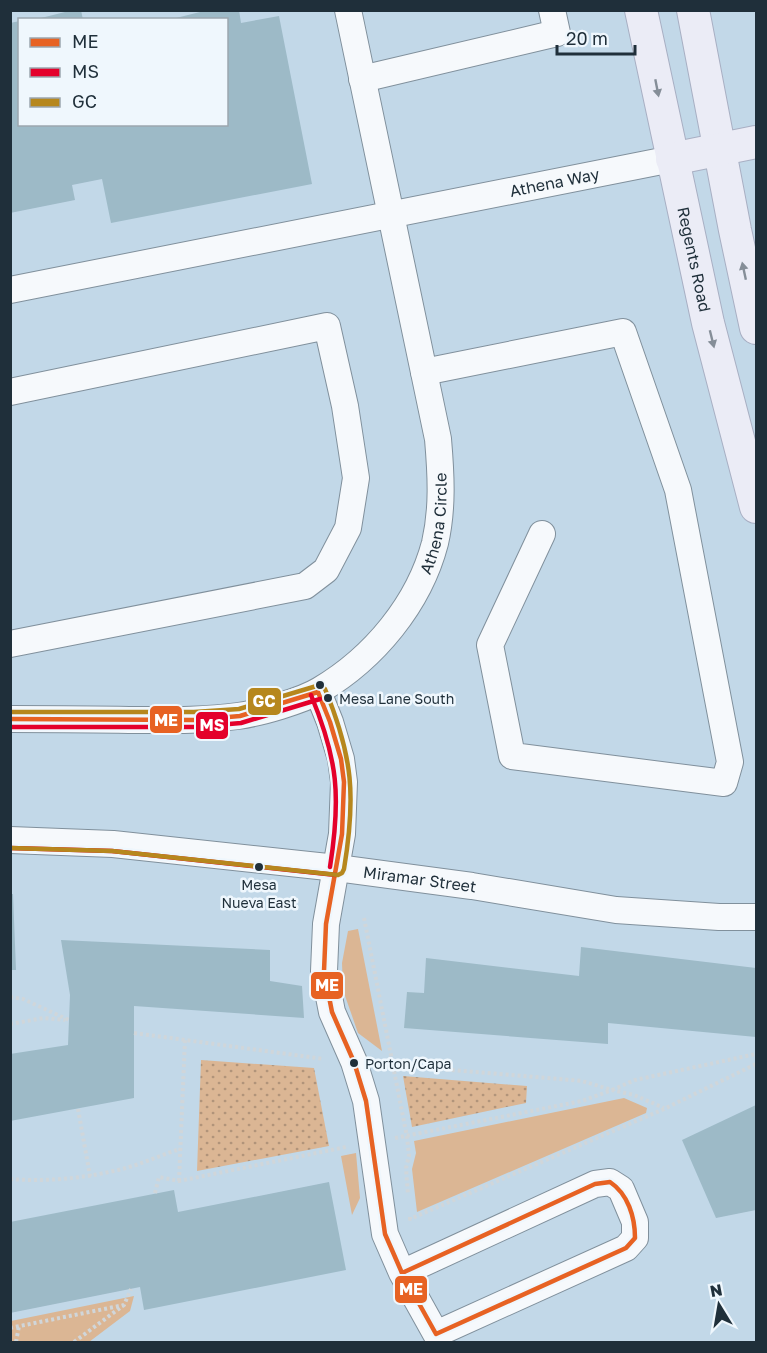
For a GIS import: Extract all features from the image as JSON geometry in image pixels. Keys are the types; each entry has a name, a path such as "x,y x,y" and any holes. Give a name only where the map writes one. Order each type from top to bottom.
{"main road":[{"name":"Regents Road","path":"641,10 708,323 756,507"},
{"path":"693,10 756,328"},
{"name":"Athena Way","path":"672,159 756,142"}],"street":[{"name":"Athena Circle","path":"10,719 194,720 240,716 280,705 318,692 347,671 374,647 396,622 417,590 435,541 443,488 438,439 348,10"},
{"path":"362,79 557,33 552,10"},
{"name":"Athena Way","path":"10,290 672,159"},
{"path":"10,392 327,326 345,406 356,478 348,528 326,570 305,586 10,644"},
{"path":"424,372 623,332 678,490 730,762 724,783 512,756 490,645 542,534"},
{"path":"318,692 338,750 344,782 343,831 326,924 324,971 332,1012 354,1062 366,1101 386,1234 402,1273 436,1334 626,1248 635,1238 635,1222 621,1189 610,1182 595,1184 402,1273"},
{"name":"Miramar Street","path":"10,840 112,844 338,868 472,886 616,910 719,917 756,917"}],"path":[{"path":"364,918 407,1137 408,1198"},
{"path":"10,997 23,999 69,1020 44,1018 10,1024"},
{"path":"134,1034 333,1060"},
{"path":"178,1181 185,1039"},
{"path":"388,1138 407,1137 582,1101 635,1080 756,1054"},
{"path":"371,1063 582,1081 634,1095 664,1108"},
{"path":"409,1209 410,1219 664,1108 756,1064"},
{"path":"78,1108 90,1176"},
{"path":"155,1193 159,1177 178,1181 356,1145"},
{"path":"10,1179 61,1179 90,1176 124,1169 180,1149"},
{"path":"74,1342 124,1305 131,1289"},
{"path":"10,1328 124,1305"},
{"path":"16,1342 19,1326"}],"shaded area":[{"path":"358,929 382,1051 358,1033 343,990 342,963 348,931"},
{"path":"201,1060 314,1068 329,1146 197,1171"},
{"path":"403,1076 527,1086 526,1103 412,1127"},
{"path":"624,1098 647,1108 646,1113 417,1212 412,1169 416,1153 414,1141"},
{"path":"356,1153 360,1198 352,1215 341,1156"},
{"path":"134,1296 130,1311 89,1342 11,1342 11,1321"}],"building":[{"path":"81,10 83,18 41,18"},
{"path":"208,10 239,10 241,23 279,16 312,184 111,223 102,179 72,185 75,200 10,213 10,23 18,21 18,126 228,126 228,18 176,18"},
{"path":"10,894 13,894 16,970 10,970"},
{"path":"61,940 270,950 270,981 302,986 304,1018 134,1006 134,1098 10,1121 10,1054 68,1045 70,995"},
{"path":"581,947 756,968 756,1037 608,1023 608,1044 404,1028 407,992 424,993 426,958 579,976"},
{"path":"756,1105 756,1210 716,1218 682,1140"},
{"path":"329,1182 346,1270 144,1310 140,1287 10,1313 10,1222 174,1190 178,1212"}],"transit line":[{"name":"GC","path":"10,712 194,712 239,709 320,685 325,689 341,736 351,798 344,869 338,875 112,851 10,848"},
{"name":"ME","path":"318,692 341,759 344,782 342,834 326,924 324,971 332,1012 354,1062 366,1101 385,1234 402,1273"},
{"name":"ME","path":"10,719 194,720 240,716 318,692"},
{"name":"MS","path":"311,695 327,739 335,779 335,820 330,867"},
{"name":"MS","path":"10,727 194,727 241,723 320,699"},
{"name":"MS","path":"10,848 112,851 336,875"},
{"name":"ME","path":"610,1182 626,1199 634,1222 635,1238 626,1248 436,1334 402,1273 595,1184 610,1182"}],"place":[{"name":"Mesa Lane South","path":"328,698"},
{"name":"Mesa Nueva East","path":"259,867"},
{"name":"Porton/Capa","path":"354,1063"}]}
